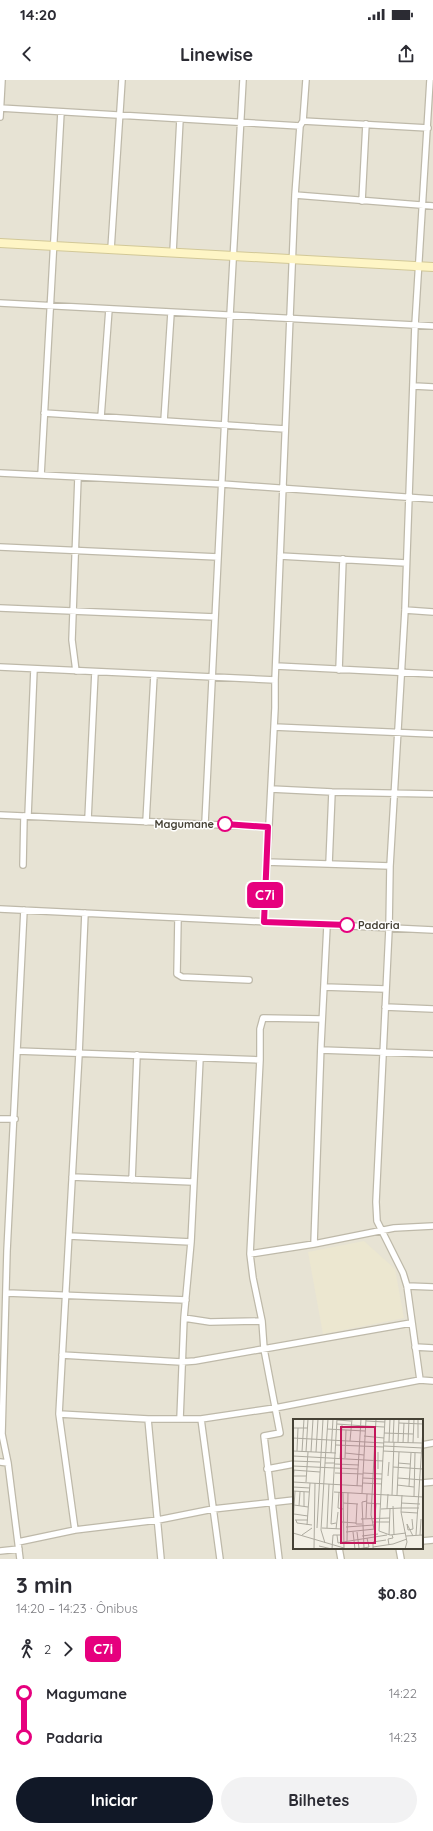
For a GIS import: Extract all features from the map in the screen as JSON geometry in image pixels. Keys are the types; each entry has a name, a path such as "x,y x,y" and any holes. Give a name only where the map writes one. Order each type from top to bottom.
{"street":[{"path":"0,117 2,80"},
{"path":"111,249 122,80"},
{"path":"205,823 224,424 243,80"},
{"path":"264,922 274,727 274,680 276,666 295,195 300,126 303,121 306,80"},
{"path":"420,1380 407,1286 403,1273 377,1221 376,1202 389,929 390,866 405,610 415,325 430,80"},
{"path":"0,108 300,126"},
{"path":"41,475 61,112"},
{"path":"173,252 180,119"},
{"path":"303,121 428,128"},
{"path":"362,201 366,124"},
{"path":"295,195 433,206"},
{"path":"0,243 433,267"},
{"path":"0,303 50,304 171,313 433,326"},
{"path":"101,417 109,309"},
{"path":"164,421 171,313"},
{"path":"414,386 433,387"},
{"path":"44,413 285,429"},
{"path":"0,473 222,484 433,499"},
{"path":"76,671 72,640 77,551 78,477"},
{"path":"0,547 218,557"},
{"path":"280,556 406,563"},
{"path":"339,670 343,559"},
{"path":"0,608 215,617"},
{"path":"405,610 433,612"},
{"path":"276,666 433,674"},
{"path":"0,667 274,680"},
{"path":"23,865 34,669"},
{"path":"88,819 95,672"},
{"path":"146,822 154,675"},
{"path":"274,727 433,734"},
{"path":"270,789 433,794"},
{"path":"329,864 332,792"},
{"path":"0,815 268,827"},
{"path":"266,862 390,866"},
{"path":"0,909 433,930"},
{"path":"20,1559 8,1463 2,1434 2,1376 24,910"},
{"path":"75,1530 59,1414 79,1054 85,912"},
{"path":"178,918 177,974 182,977 249,980"},
{"path":"314,1244 327,926"},
{"path":"324,987 385,989"},
{"path":"385,1007 433,1008"},
{"path":"279,1559 264,1436 280,1433 264,1348 262,1321 253,1278 250,1254 260,1060 260,1029 263,1018 322,1019"},
{"path":"321,1050 433,1054"},
{"path":"17,1051 260,1060"},
{"path":"132,1180 137,1055"},
{"path":"180,1419 181,1362 191,1242 200,1058"},
{"path":"0,1119 15,1119"},
{"path":"72,1177 193,1182"},
{"path":"250,1254 314,1244 407,1226 433,1226"},
{"path":"69,1236 191,1242"},
{"path":"0,1250 8,1251"},
{"path":"407,1286 433,1287"},
{"path":"7,1293 186,1300"},
{"path":"184,1318 210,1322 262,1321"},
{"path":"62,1355 181,1362 411,1323"},
{"path":"415,1347 433,1348"},
{"path":"59,1414 148,1419 201,1419 275,1408 420,1380 433,1381"},
{"path":"148,1419 161,1559"},
{"path":"201,1419 220,1559"},
{"path":"423,1445 433,1443"},
{"path":"0,1462 8,1463"},
{"path":"267,1469 293,1464"},
{"path":"423,1484 433,1482"},
{"path":"18,1542 75,1530 158,1520 213,1510 293,1500"},
{"path":"423,1541 433,1540"},
{"path":"0,1551 19,1549"},
{"path":"339,1549 341,1559"},
{"path":"400,1549 401,1559"}],"shaded area":[{"path":"0,80 433,80 433,1559 0,1559"},
{"path":"364,1241 395,1269 404,1318 323,1334 308,1252"}],"bus line":[{"name":"C7i","path":"225,824 268,827 264,922 327,926 347,925"}],"place":[{"name":"Magumane","path":"225,824"},
{"name":"Padaria","path":"347,925"}]}
